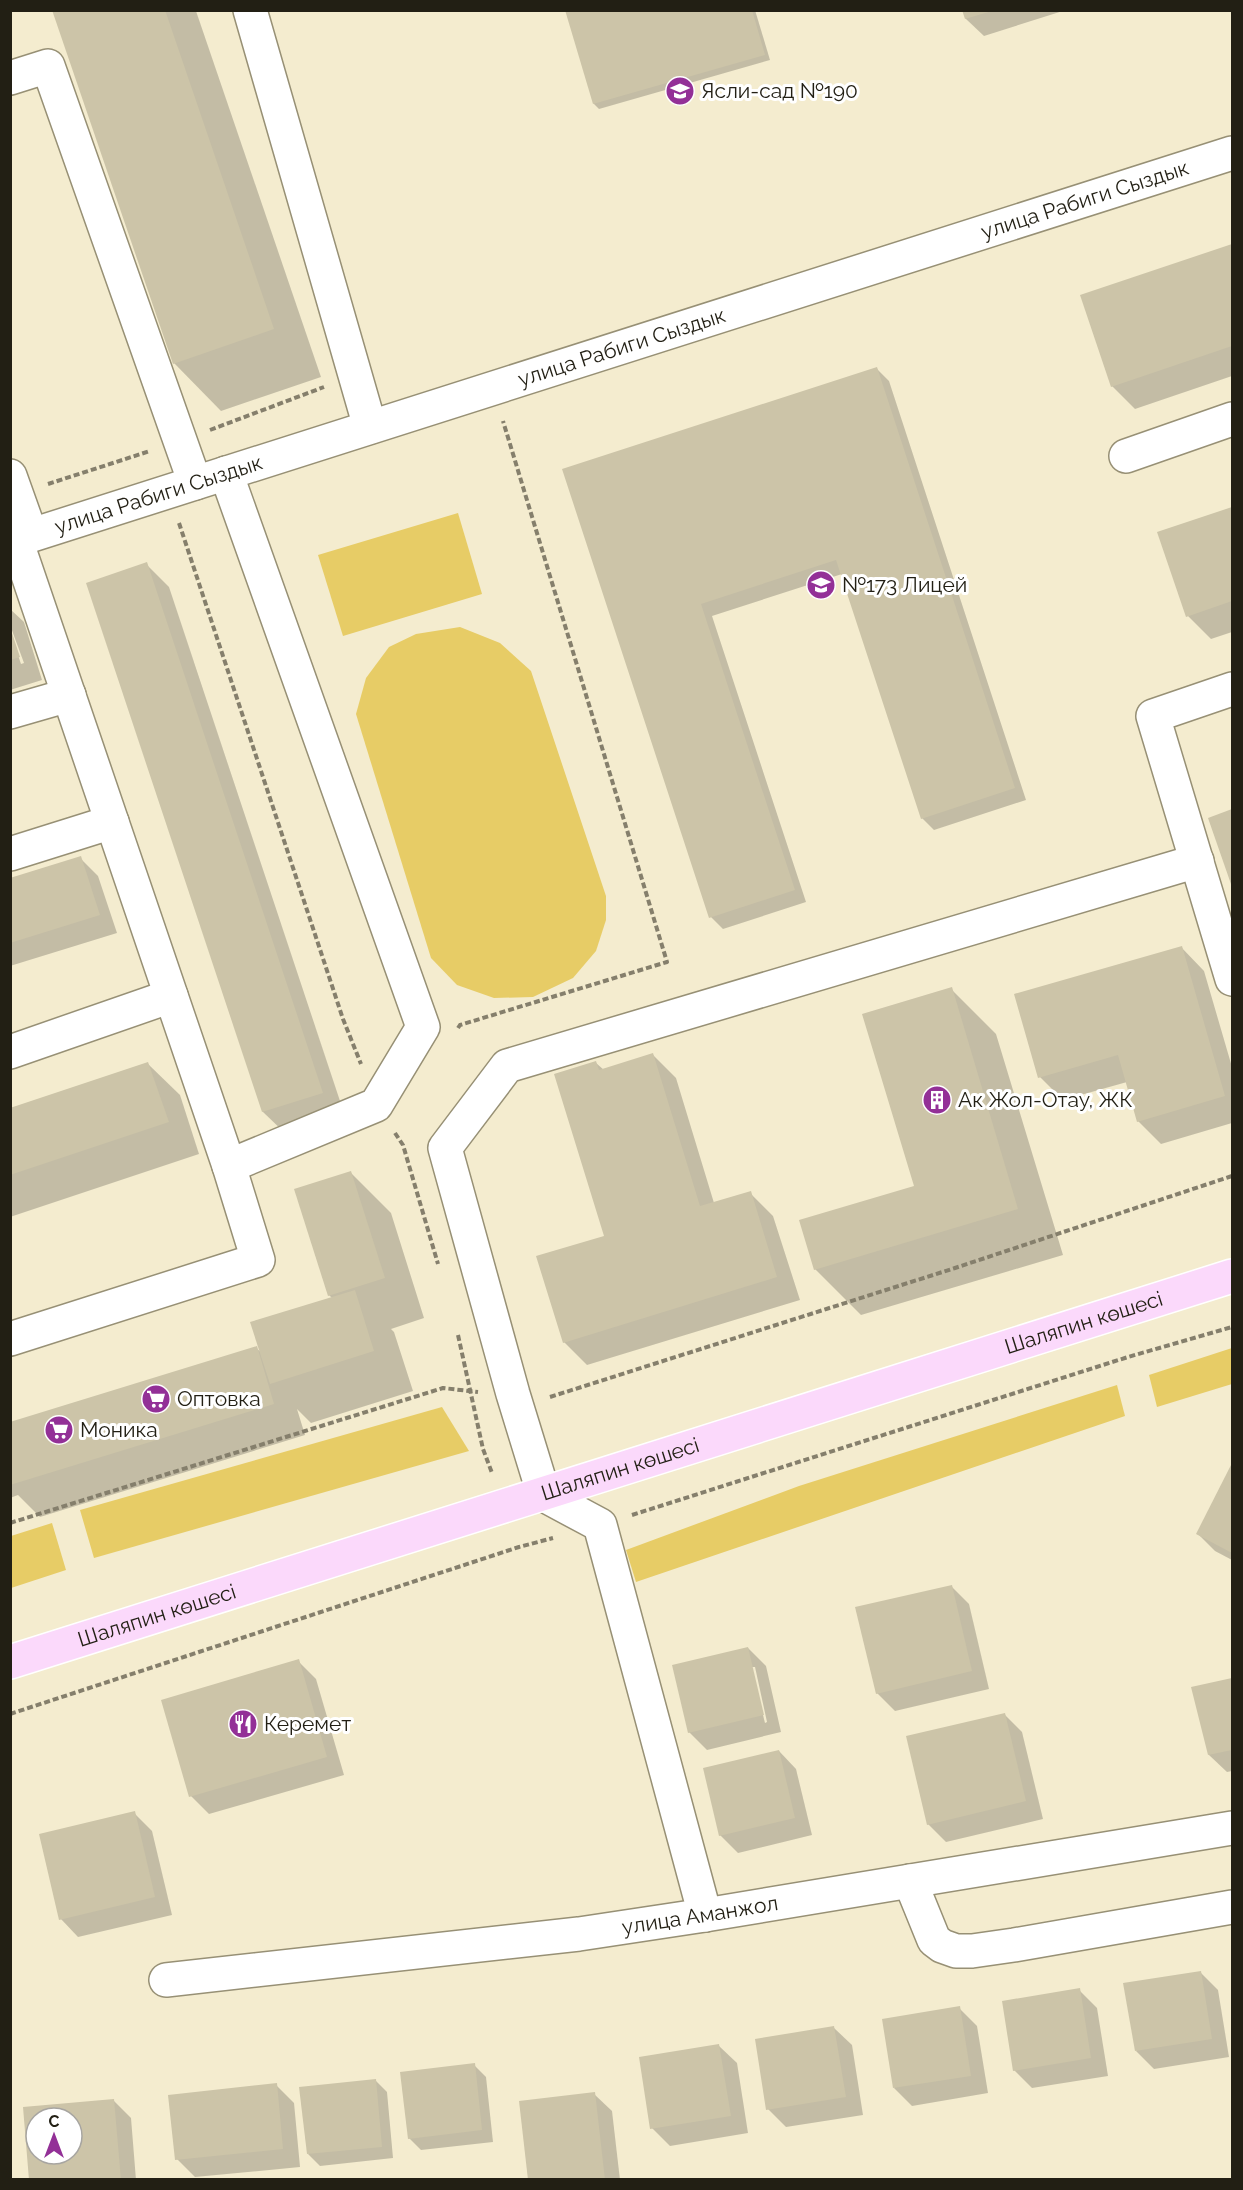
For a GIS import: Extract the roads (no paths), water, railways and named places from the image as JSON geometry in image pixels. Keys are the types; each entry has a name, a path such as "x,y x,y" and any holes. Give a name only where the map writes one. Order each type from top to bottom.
{"main road":[{"name":"Шаляпин көшесі","path":"10,1662 1233,1276"}],"street":[{"path":"250,10 370,427"},
{"path":"10,78 48,66 182,487"},
{"name":"улица Рабиги Сыздык","path":"19,539 1233,153"},
{"path":"1126,456 1233,419"},
{"path":"226,473 423,1027 376,1105 229,1166"},
{"path":"10,476 19,539 69,695 229,1166 258,1260 10,1339"},
{"path":"1233,689 1153,716 1233,979"},
{"path":"10,712 69,695"},
{"path":"10,854 112,822"},
{"path":"705,1915 600,1525 544,1495 513,1394 445,1148 507,1065 1197,861"},
{"path":"10,1052 171,996"},
{"name":"улица Аманжол","path":"166,1980 579,1934 1233,1828"},
{"path":"910,1881 934,1940 956,1952 972,1952 1233,1907"}],"place":[{"name":"Ясли-сад №190","path":"680,91"},
{"name":"№173 Лицей","path":"821,585"},
{"name":"Ак Жол-Отау, ЖК","path":"937,1100"},
{"name":"Оптовка","path":"156,1399"},
{"name":"Моника","path":"59,1430"},
{"name":"Керемет","path":"243,1724"}]}
